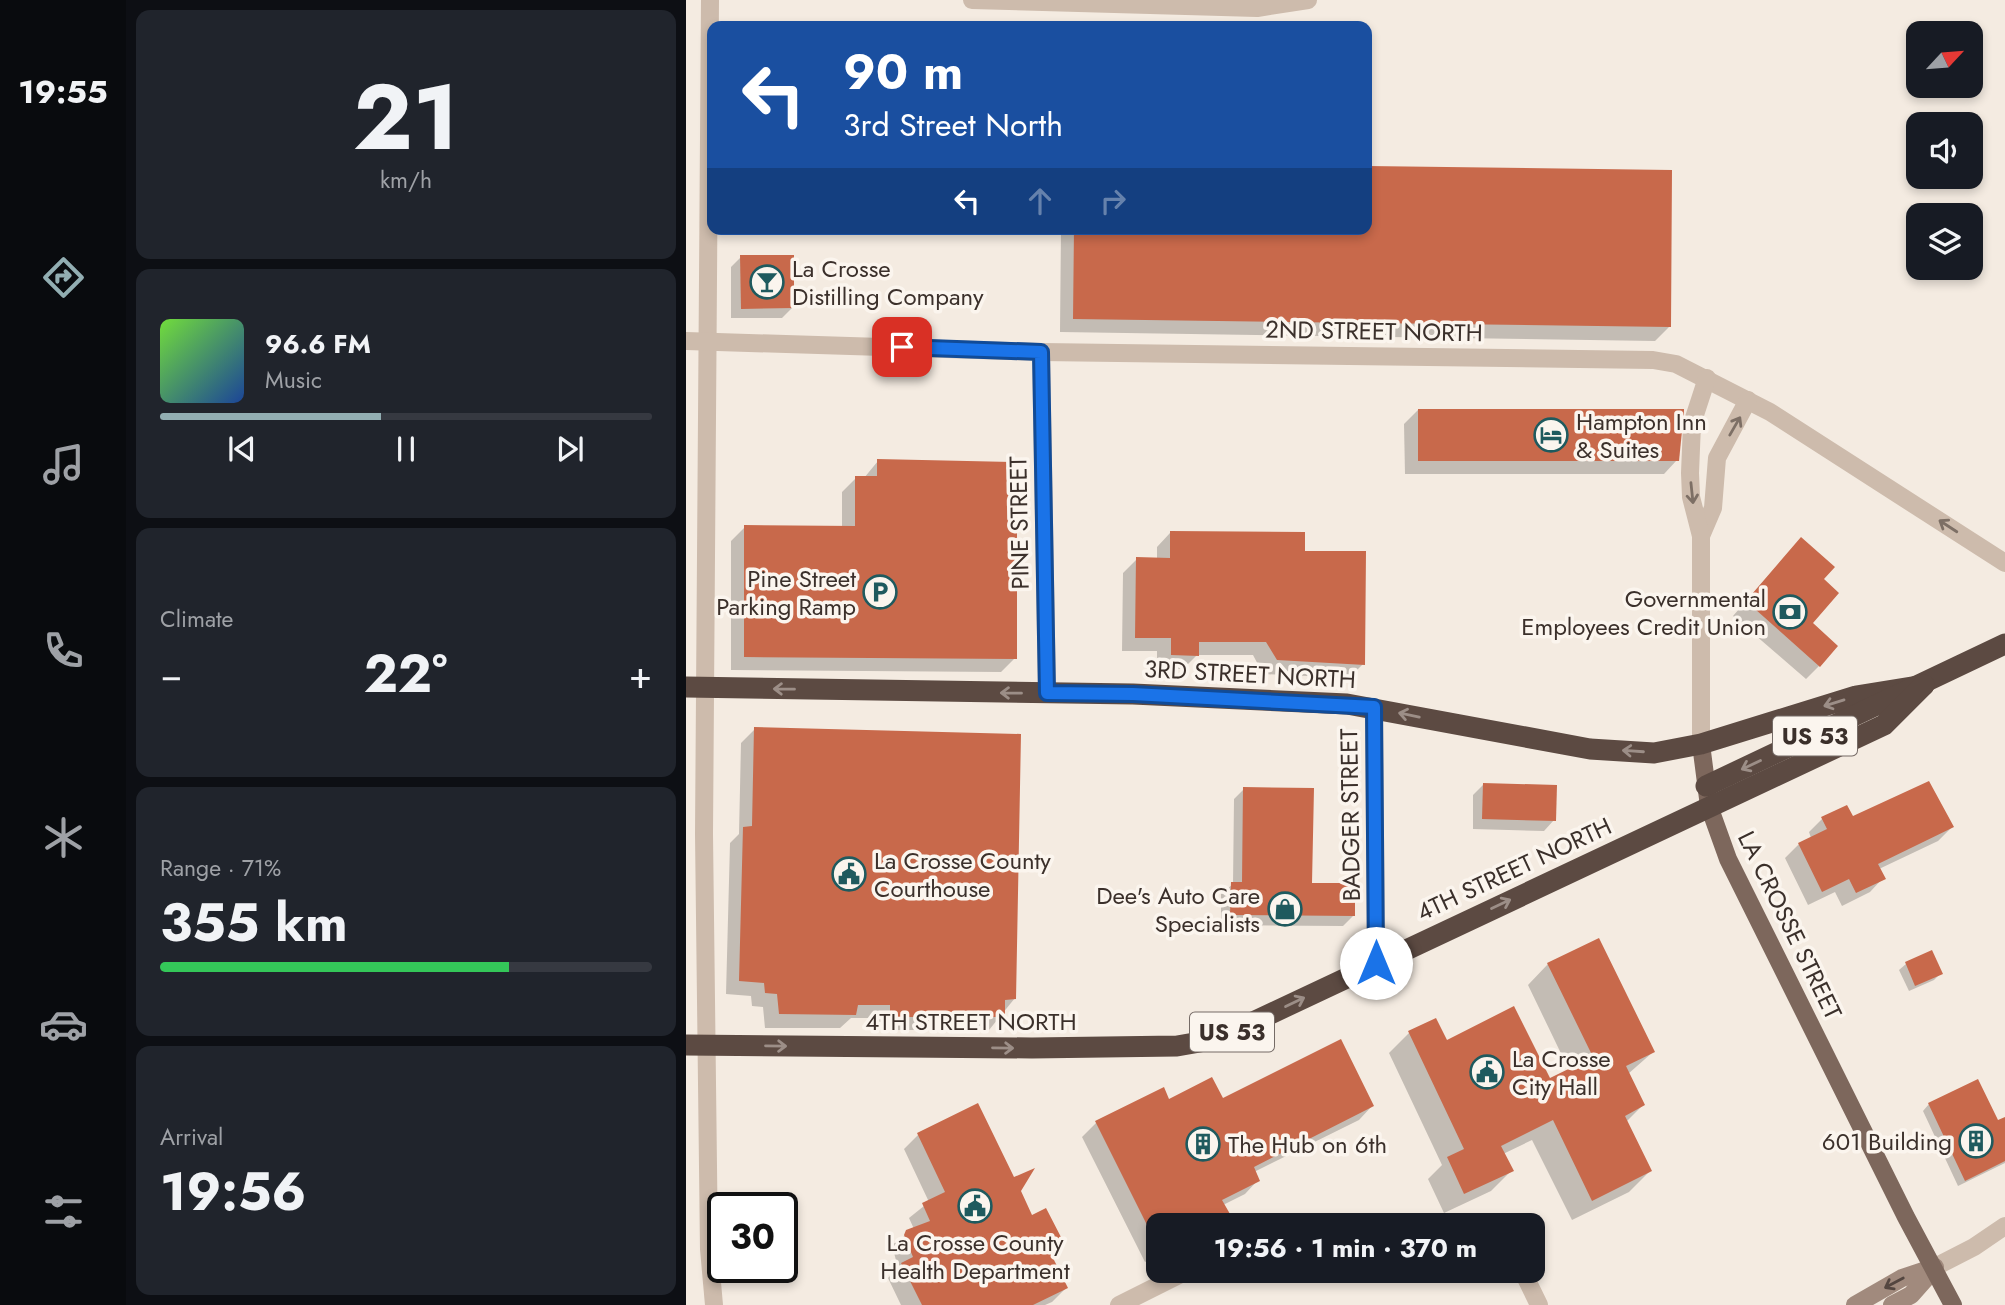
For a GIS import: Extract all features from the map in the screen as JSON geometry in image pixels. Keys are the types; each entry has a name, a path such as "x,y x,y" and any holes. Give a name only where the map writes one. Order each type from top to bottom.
{"highway":[{"name":"3RD STREET NORTH","path":"1708,796 2005,644"},
{"name":"3RD STREET NORTH","path":"695,687 1146,695 1374,707 1590,749 1654,753 1700,744 1856,696 1924,685"},
{"name":"4TH STREET NORTH","path":"686,1045 1177,1046 1217,1039 1376,963 1708,796"}],"main road":[{"name":"LA CROSSE STREET","path":"1700,744 1708,796 1728,859 1906,1217 1936,1267 1953,1305"},
{"path":"1855,1305 1902,1278 1936,1267"},
{"path":"1892,1305 1910,1295 1936,1267"}],"street":[{"path":"710,0 710,21"},
{"path":"972,0 1257,8 1308,0"},
{"path":"708,235 695,687 708,1045 710,1268 714,1305"},
{"name":"2ND STREET NORTH","path":"686,341 1041,352 1653,360 1676,364 1748,400 2005,563"},
{"name":"PINE STREET","path":"1041,352 1047,693"},
{"name":"LA CROSSE STREET","path":"1700,744 1701,536 1691,497 1692,424 1707,378"},
{"name":"LA CROSSE STREET","path":"1701,536 1713,508 1717,458 1748,400"},
{"name":"BADGER STREET","path":"1374,707 1376,963"},
{"path":"1936,1267 1974,1247 2005,1226"},
{"path":"1119,1305 1163,1283"},
{"path":"1528,1283 1539,1305"}],"building":[{"path":"1372,166 1672,170 1671,327 1073,319 1074,235 1372,235"},
{"name":"La Crosse Distilling Company","path":"740,255 794,255 794,308 741,309"},
{"name":"Hampton Inn & Suites","path":"1418,409 1684,409 1679,461 1418,461"},
{"name":"Pine Street Parking Ramp","path":"877,459 1012,462 1011,527 1017,527 1017,659 744,657 744,525 855,526 855,476 877,476"},
{"path":"1170,531 1305,532 1305,551 1366,551 1365,665 1277,660 1266,642 1199,642 1199,656 1171,655 1171,638 1135,638 1136,557 1170,558"},
{"name":"Governmental Employees Credit Union","path":"1801,537 1835,567 1824,579 1839,593 1813,623 1838,646 1820,667 1746,601"},
{"name":"La Crosse County Courthouse","path":"754,727 1021,734 1016,999 1005,1000 1005,1017 890,1017 890,1005 858,1005 856,1015 779,1014 777,994 765,993 764,983 739,981 743,827 752,826"},
{"path":"1929,781 1954,827 1878,864 1886,879 1856,893 1849,879 1822,892 1798,843 1827,829 1821,817 1847,805 1853,816"},
{"path":"1483,783 1557,785 1556,821 1482,819"},
{"path":"1243,787 1314,788 1312,883 1355,883 1355,916 1230,915 1231,882 1242,882"},
{"name":"La Crosse City Hall","path":"1599,938 1655,1052 1626,1066 1645,1105 1625,1116 1652,1171 1592,1201 1553,1120 1501,1146 1514,1171 1464,1194 1447,1157 1464,1149 1408,1031 1436,1018 1447,1040 1514,1006 1550,1078 1593,1057 1547,963"},
{"path":"1932,950 1943,974 1915,986 1905,962"},
{"name":"The Hub on 6th","path":"1341,1039 1374,1106 1254,1167 1260,1181 1222,1200 1229,1213 1146,1213 1146,1223 1095,1121 1164,1087 1169,1099 1212,1077 1223,1098"},
{"name":"601 Building","path":"1978,1079 1998,1120 2005,1117 2005,1161 1965,1181 1928,1103"},
{"name":"La Crosse County Health Department","path":"978,1103 1014,1177 1035,1168 1021,1191 1032,1215 1046,1208 1063,1241 1048,1248 1068,1288 1033,1305 922,1305 901,1263 913,1257 904,1235 906,1230 930,1221 922,1203 945,1192 917,1133"}],"place":[{"name":"La Crosse Distilling Company","path":"767,282"},
{"name":"Hampton Inn & Suites","path":"1551,435"},
{"name":"Pine Street Parking Ramp","path":"880,592"},
{"name":"Governmental Employees Credit Union","path":"1790,612"},
{"name":"La Crosse County Courthouse","path":"849,874"},
{"name":"Dee's Auto Care Specialists","path":"1285,909"},
{"name":"La Crosse City Hall","path":"1487,1072"},
{"name":"601 Building","path":"1976,1141"},
{"name":"The Hub on 6th","path":"1203,1144"},
{"name":"La Crosse County Health Department","path":"975,1206"}],"route":[{"path":"902,347 1041,352 1047,693 1133,694 1374,707 1376,963"}]}
